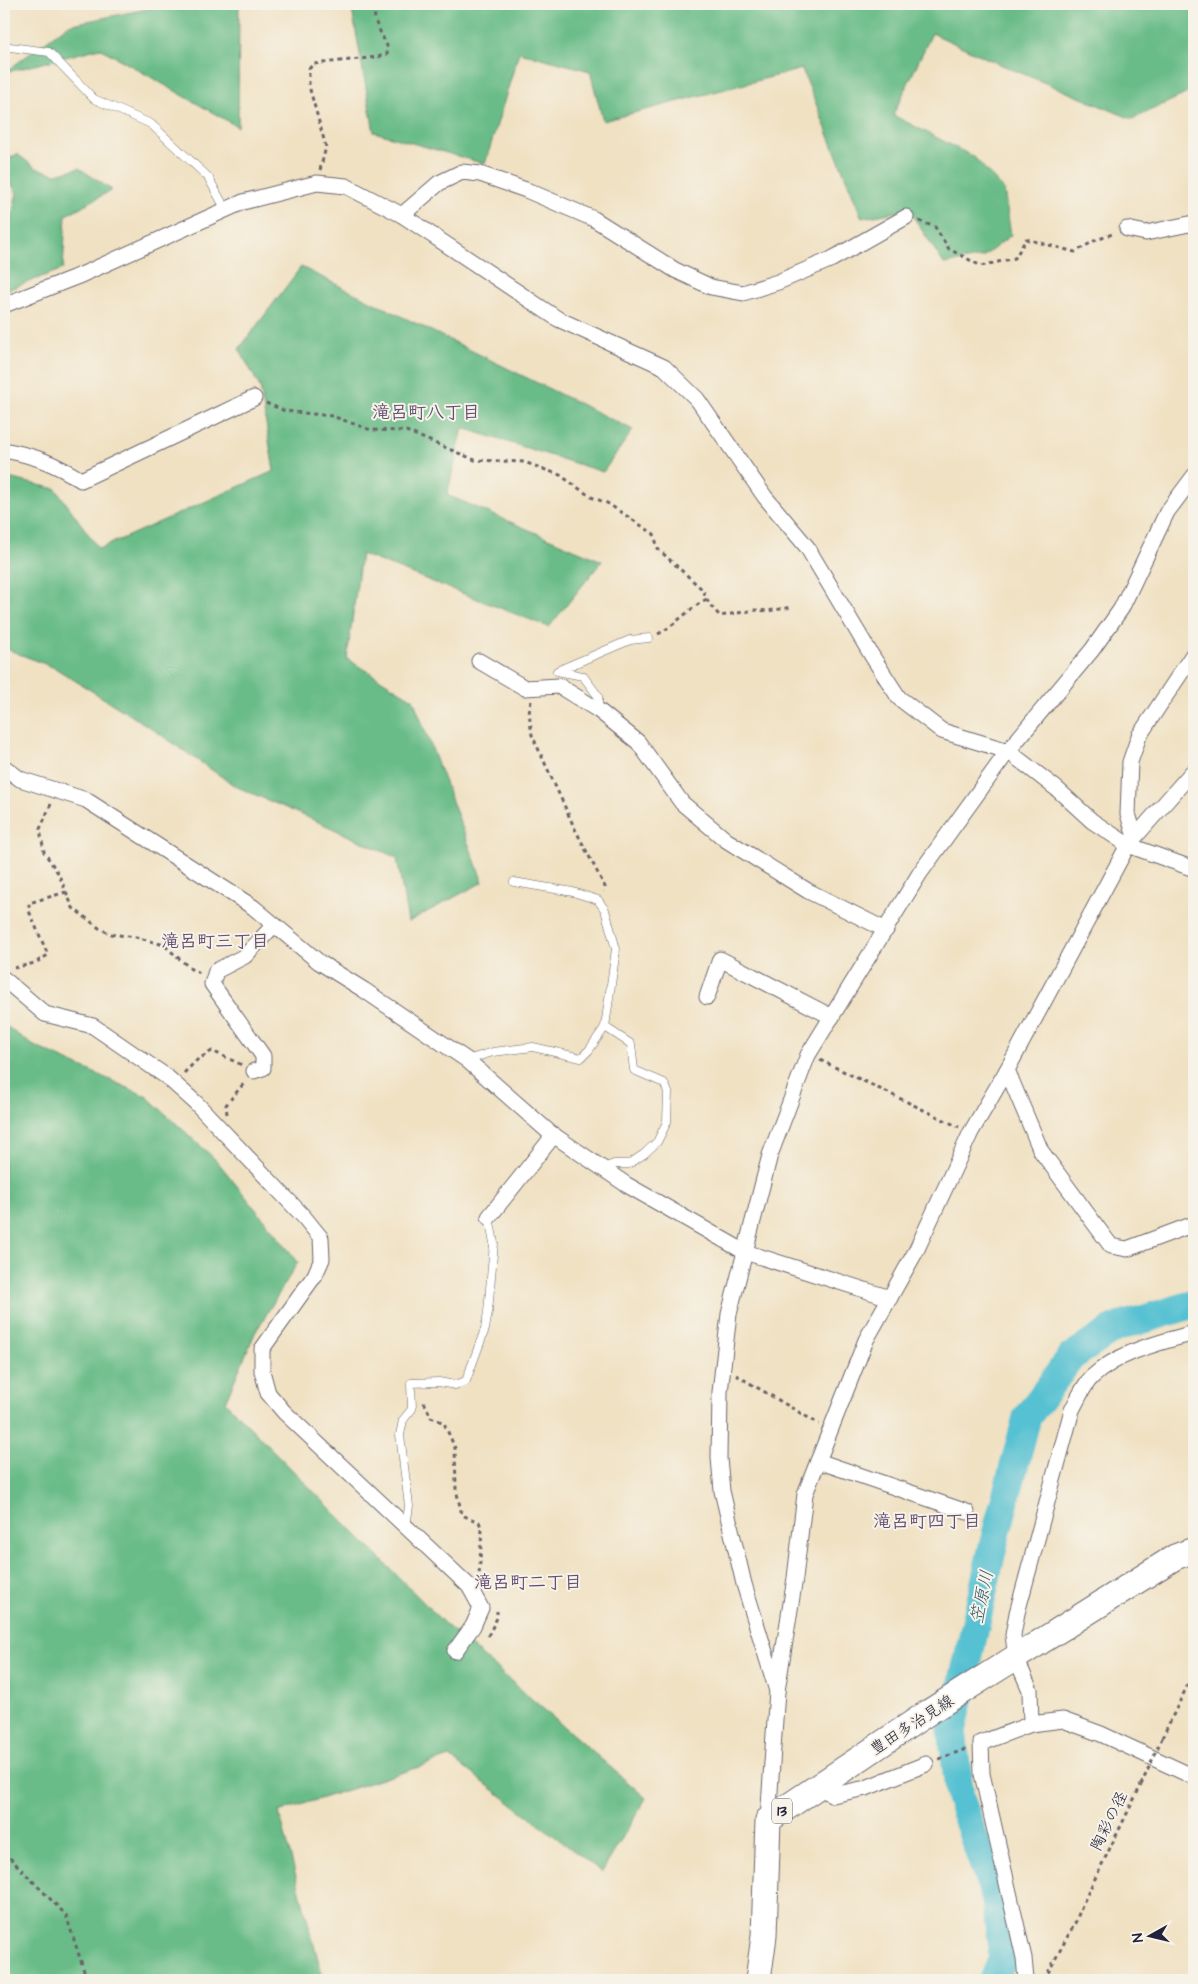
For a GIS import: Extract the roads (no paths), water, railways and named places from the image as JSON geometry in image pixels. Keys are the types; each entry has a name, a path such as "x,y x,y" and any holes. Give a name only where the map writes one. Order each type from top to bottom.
{"main road":[{"name":"豊田多治見線","path":"768,1820 929,1712 1175,1557 1194,1550"},
{"name":"13","path":"758,1980 764,1936 768,1820"}],"street":[{"path":"402,215 439,183 462,172 480,174 526,190 594,219 675,270 710,287 743,293 778,282 832,259 906,217"},
{"path":"4,305 81,274 243,202 317,183 346,186 402,215 558,320 664,367 697,400 765,497 807,547 872,656 900,698 942,731 1008,751 1057,789 1092,821 1194,869"},
{"path":"1127,229 1146,233 1194,223"},
{"path":"4,450 26,454 57,465 81,480 254,398"},
{"path":"777,1690 744,1584 722,1491 719,1458 720,1392 728,1314 770,1155 808,1054 920,873 1008,751 1092,650 1121,609 1167,512 1194,476"},
{"path":"1131,841 1128,814 1130,762 1139,736 1194,653"},
{"path":"478,661 525,688 558,686 598,710 638,742 682,803 726,840 808,892 886,930"},
{"path":"4,767 20,779 86,800 253,907 319,962 467,1060 554,1135 627,1185 745,1252 890,1298"},
{"path":"768,1820 777,1690 795,1578 804,1494 866,1340 916,1251 971,1132 1007,1070 1131,841 1194,770"},
{"path":"254,1071 263,1068 263,1056 212,984 216,971 245,956 274,925"},
{"path":"707,997 720,959 832,1017"},
{"path":"6,976 45,1014 93,1026 174,1083 196,1103 304,1217 321,1238 322,1259 315,1275 262,1349 262,1371 268,1393 284,1412 469,1586 481,1608 473,1626 455,1651"},
{"path":"1007,1070 1041,1151 1111,1246 1128,1249 1194,1224"},
{"path":"489,1217 554,1135"},
{"path":"1031,1724 1030,1690 1009,1663 1017,1613 1072,1410 1081,1391 1091,1378 1124,1355 1194,1333"},
{"path":"818,1461 968,1512"},
{"path":"1026,1980 1024,1958 982,1774 981,1743 1031,1724 1063,1720 1101,1734 1194,1777"},
{"path":"818,1787 833,1795 866,1788 926,1764"}],"lane":[{"path":"4,44 10,47 49,52 94,99 151,124 208,178 226,210"},
{"path":"598,710 598,696 583,676 558,671 630,640 649,638"},
{"path":"467,1060 492,1052 533,1047 581,1058 589,1050 604,1027 616,948 605,910 598,900 573,892 514,882"},
{"path":"603,1168 614,1164 629,1164 644,1154 657,1142 668,1122 668,1092 664,1083 634,1070 631,1044 604,1027"},
{"path":"406,1527 409,1506 400,1436 403,1420 412,1409 411,1383 439,1382 455,1385 466,1381 485,1329 488,1312 494,1243 489,1217"}],"waterway":[{"name":"笠原川","path":"994,1980 1003,1958 996,1900 960,1798 952,1731 993,1546 1027,1417 1071,1357 1115,1328 1194,1304"}],"district":[{"name":"滝呂町八丁目","path":"426,412"},
{"name":"滝呂町三丁目","path":"215,941"},
{"name":"滝呂町四丁目","path":"927,1521"},
{"name":"滝呂町二丁目","path":"528,1582"}]}
